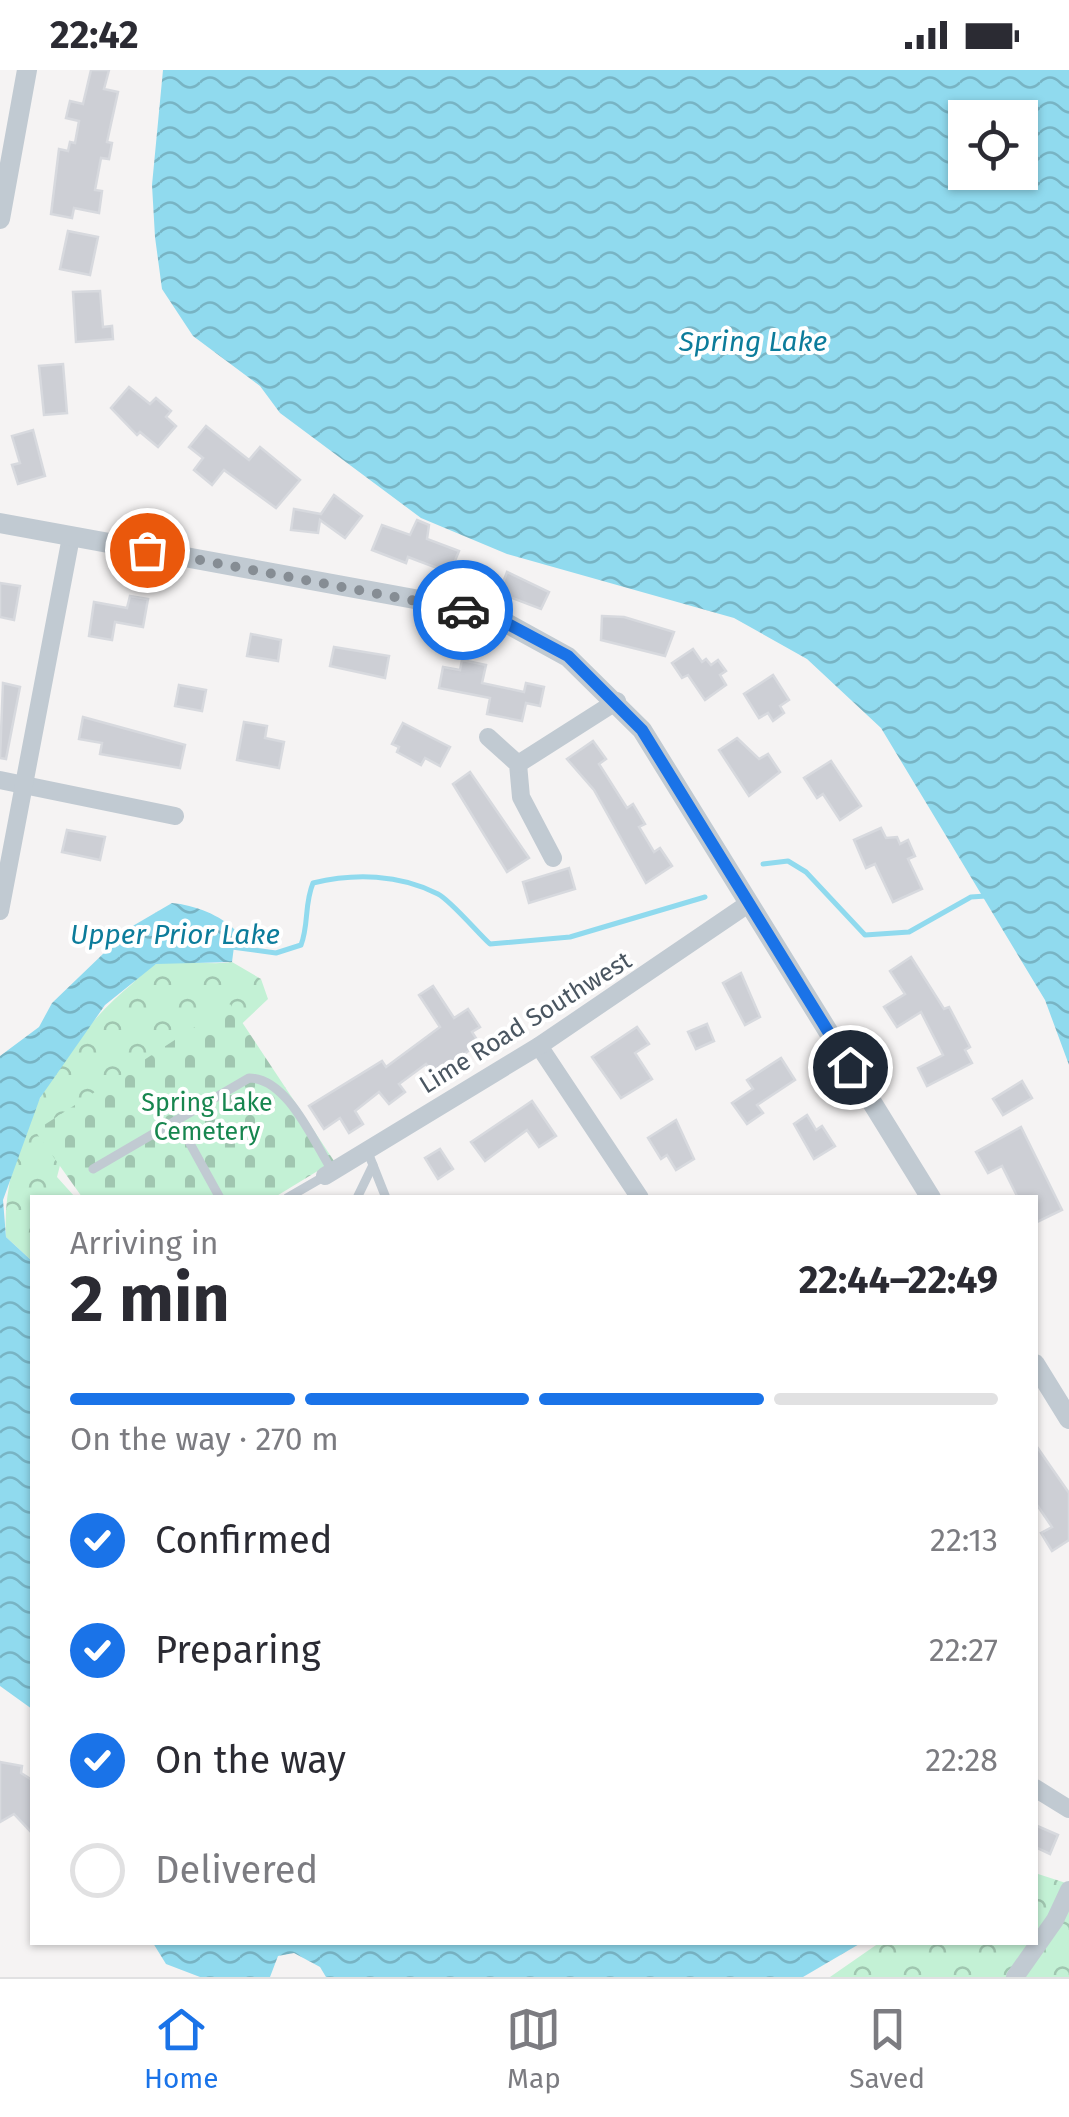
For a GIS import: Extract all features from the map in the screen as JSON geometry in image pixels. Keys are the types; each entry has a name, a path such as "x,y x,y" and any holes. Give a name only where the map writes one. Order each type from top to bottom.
{"street":[{"path":"0,220 26,70"},
{"path":"0,523 447,605 508,624 568,656 642,730 929,1195"},
{"path":"0,911 71,537"},
{"path":"518,764 616,701"},
{"path":"488,738 518,764 521,796 553,858"},
{"path":"0,780 176,816"},
{"name":"Lime Road Southwest","path":"329,1174 370,1158 748,904"},
{"path":"539,1046 638,1195"},
{"path":"1038,1369 1069,1419"},
{"path":"1038,1790 1069,1809"},
{"path":"1038,1943 1069,1890"},
{"path":"1014,1977 1036,1945"}],"lane":[{"path":"93,1169 249,1078 259,1078 278,1089 329,1174 292,1195"},
{"path":"177,1120 218,1195"},
{"path":"358,1195 370,1158"},
{"path":"370,1158 385,1195"}],"green space":[{"path":"232,962 261,979 268,999 229,1036 65,1146 57,1177 73,1195 30,1195 30,1259 6,1237 7,1202 25,1132 60,1065 106,1007 153,965"},
{"name":"Spring Lake Cemetery","path":"230,1004 334,1161 278,1195 81,1195 35,1131"},
{"path":"1038,1874 1069,1884 1069,1977 830,1977 876,1945 1038,1945"}],"water":[{"name":"Spring Lake","path":"163,70 1069,70 1069,1065 1045,1000 881,728 807,659 734,618 507,554 421,518 280,413 260,386 193,336 162,289 152,185"},
{"name":"Upper Prior Lake","path":"172,903 207,912 236,931 232,962 156,964 105,1005 40,1098 3,1200 6,1237 30,1259 30,1708 0,1686 0,1056 39,1027 52,1003 131,927"},
{"path":"154,1945 858,1945 803,1977 326,1977 320,1967 294,1953 278,1956 270,1977 200,1977 166,1964"}],"building":[{"path":"91,70 109,70 104,89 118,92 107,142 112,143 109,159 101,158 95,190 102,191 99,213 74,208 72,218 51,214 59,149 68,151 70,142 75,143 79,121 66,118 70,101 83,104"},
{"path":"68,231 98,237 90,275 60,269"},
{"path":"100,291 103,327 112,326 113,339 76,342 73,292"},
{"path":"63,364 67,413 44,415 39,366"},
{"path":"129,387 150,404 156,398 171,411 166,417 176,426 158,447 140,432 137,435 111,408"},
{"path":"206,426 249,460 260,447 300,480 276,508 224,470 212,485 194,470 203,458 189,447"},
{"path":"33,430 45,476 18,484 12,465 20,463 12,436"},
{"path":"334,495 362,516 345,538 320,520 318,533 291,530 294,509 321,514"},
{"path":"417,520 429,525 427,539 459,551 450,573 408,557 406,563 372,550 382,525 410,535"},
{"path":"507,572 549,592 541,609 499,593"},
{"path":"0,583 20,586 14,620 0,617"},
{"path":"130,596 148,599 143,627 115,622 112,640 89,636 94,602 127,608"},
{"path":"602,616 624,617 674,632 665,656 601,640"},
{"path":"251,634 281,640 278,661 247,656"},
{"path":"334,647 389,656 385,678 330,666"},
{"path":"693,649 702,662 706,659 711,665 718,660 726,671 720,675 726,685 705,700 688,675 682,678 672,663"},
{"path":"462,660 486,665 482,683 524,692 526,683 544,687 540,706 526,703 522,721 487,714 490,698 439,688 443,667 460,670"},
{"path":"773,675 789,700 780,706 784,713 773,721 768,713 759,718 744,694"},
{"path":"3,683 20,687 6,759 0,758"},
{"path":"179,685 206,690 202,711 175,706"},
{"path":"83,717 185,745 180,768 100,754 102,743 79,739"},
{"path":"244,722 267,726 265,738 284,742 279,768 237,760"},
{"path":"403,723 450,747 440,766 425,758 421,765 397,752 399,747 392,744"},
{"path":"737,738 759,759 768,754 780,772 749,796 719,750"},
{"path":"593,741 606,759 599,764 627,808 633,804 645,824 639,827 654,852 660,848 672,866 646,883 594,790 567,759"},
{"path":"831,761 861,806 840,820 823,794 817,798 804,778"},
{"path":"470,772 529,858 507,872 453,784"},
{"path":"881,828 886,838 897,837 900,844 908,840 915,856 908,859 922,889 893,902 875,864 866,868 854,840"},
{"path":"67,830 105,837 100,860 62,852"},
{"path":"569,868 575,889 529,903 523,882"},
{"path":"911,957 944,1009 949,1007 970,1047 965,1050 972,1063 927,1086 918,1068 943,1055 921,1012 897,1027 884,1007 905,994 890,971"},
{"path":"741,973 760,1017 745,1025 723,983"},
{"path":"433,986 454,1018 468,1009 480,1027 472,1032 479,1043 435,1076 426,1064 399,1084 405,1092 389,1104 379,1092 355,1111 363,1124 349,1133 340,1118 324,1129 309,1106 382,1061 386,1067 440,1027 419,995"},
{"path":"707,1024 714,1041 696,1049 688,1032"},
{"path":"637,1027 649,1044 635,1053 652,1079 621,1098 592,1057"},
{"path":"781,1058 795,1080 757,1105 763,1113 747,1124 732,1103 753,1089 747,1080"},
{"path":"1022,1081 1032,1098 1003,1115 993,1099"},
{"path":"532,1101 556,1136 539,1147 527,1130 485,1161 471,1142"},
{"path":"807,1115 816,1130 822,1126 835,1146 814,1159 794,1124"},
{"path":"676,1120 694,1159 676,1170 667,1155 661,1159 648,1138"},
{"path":"1021,1127 1062,1210 1038,1222 1038,1195 1016,1195 1002,1166 988,1173 976,1152"},
{"path":"440,1149 453,1169 438,1179 425,1158"},
{"path":"1038,1448 1069,1493 1069,1540 1052,1551 1041,1533 1052,1527 1038,1506"},
{"path":"0,1762 22,1766 21,1773 30,1779 30,1831 14,1814 0,1822"},
{"path":"1038,1826 1058,1835 1050,1854 1038,1848"}],"waterway":[{"path":"763,864 788,861 806,872 865,935 909,932 971,897 986,896"},
{"path":"232,947 276,953 301,945 313,883 344,878 376,877 423,887 456,909 490,944 570,937 705,897"}],"way so far":[{"path":"147,550 463,610"}],"route":[{"path":"463,610 508,624 568,656 642,730 850,1067"}]}
